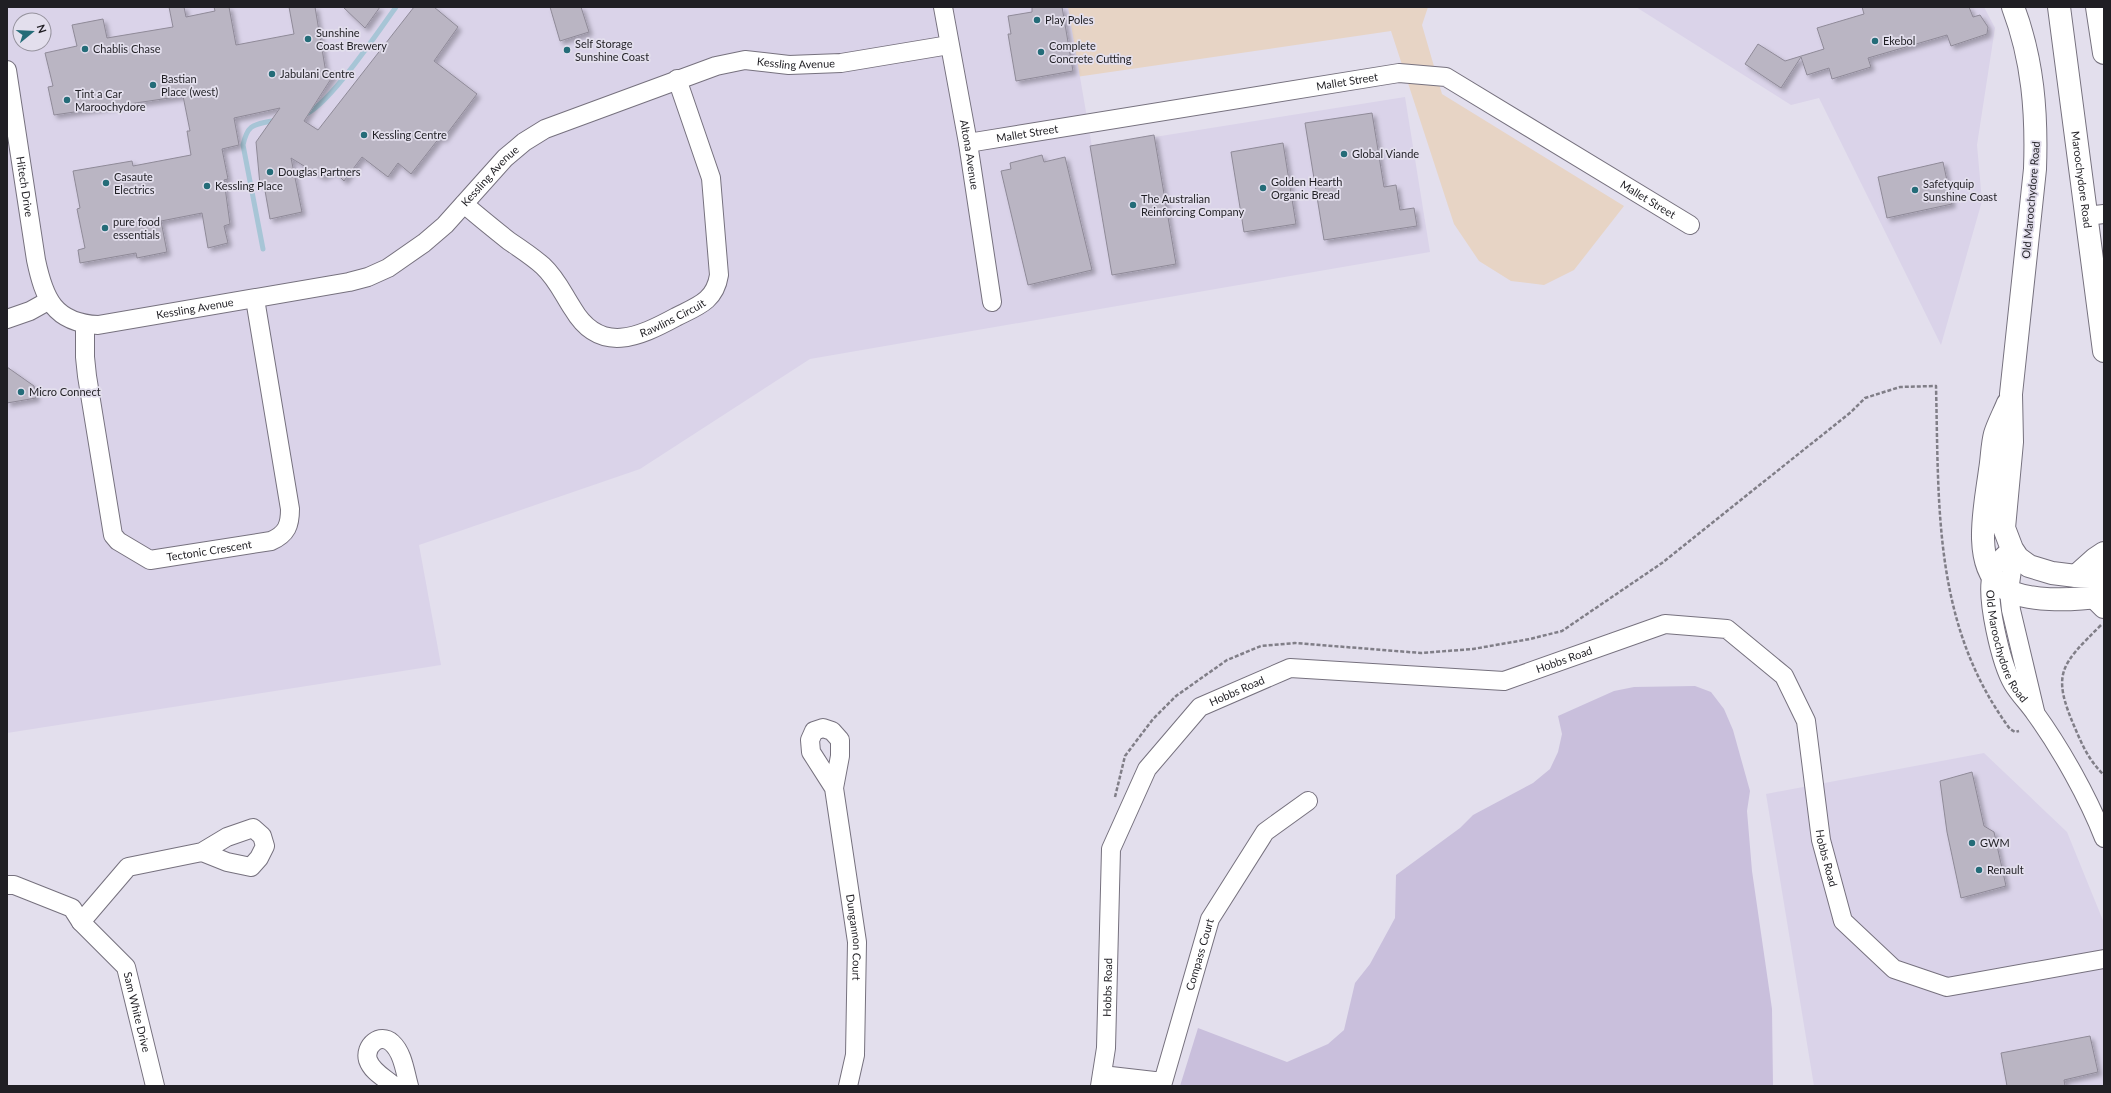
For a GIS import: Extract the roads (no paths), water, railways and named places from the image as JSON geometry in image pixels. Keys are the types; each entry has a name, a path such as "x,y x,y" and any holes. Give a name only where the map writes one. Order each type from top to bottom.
{"main road":[{"name":"Old Maroochydore Road","path":"2013,7 2032,74 2036,134 2035,169 2011,394 2012,442 2004,521 2004,528 2015,554"},
{"name":"Maroochydore Road","path":"2059,7 2095,215 2104,351"},
{"path":"2097,7 2104,53"},
{"name":"Old Maroochydore Road","path":"2011,394 1995,435 1985,507 1984,546 1992,574 2000,584 2009,591 2042,598 2101,606"},
{"path":"2076,576 2104,553"},
{"path":"2015,554 2029,566 2076,576 2104,577"}],"street":[{"name":"Altona Avenue","path":"943,7 968,143 992,302"},
{"name":"Kessling Avenue","path":"48,301 64,316 85,325 98,326 349,282 368,277 388,268 424,243 445,225 505,158 524,142 545,129 677,79 716,66 738,61 810,66 841,63 950,45"},
{"name":"Hitech Drive","path":"7,70 36,260 40,278 48,301"},
{"name":"Mallet Street","path":"968,143 1399,73 1446,77 1690,225"},
{"name":"Rawlins Circuit","path":"464,204 490,227 543,266 560,287 573,310 593,330 604,336 620,338 633,337 650,331 704,302 717,287 719,275 713,189 711,178 677,79"},
{"name":"Tectonic Crescent","path":"85,325 85,357 113,535 118,541 150,560 271,541 280,537 289,526 290,509 255,299"},
{"path":"7,319 30,311 48,301"},
{"name":"Old Maroochydore Road","path":"2015,554 1997,563 1989,585 1992,611 2005,662 2012,683 2036,714 2079,786 2104,838"},
{"name":"Old Maroochydore Road","path":"2015,554 2009,591 2011,610 2036,714"},
{"name":"Hobbs Road","path":"1101,1080 1106,1048 1110,849 1147,769 1200,707 1290,668 1504,681 1665,624 1727,629 1784,676 1806,721 1821,840 1843,921 1894,969 1947,987 2104,959"},
{"name":"Dungannon Court","path":"834,788 857,942 855,1055 848,1086"},
{"name":"Compass Court","path":"1101,1080 1163,1082 1210,919 1265,832 1308,801"},
{"path":"81,922 128,867 202,852"},
{"name":"Sam White Drive","path":"7,885 14,885 72,908 81,922 126,967 155,1086"},
{"path":"394,1086 374,1070 368,1060 368,1050 373,1042 382,1039 392,1042 400,1054 409,1086"}],"waterway":[{"path":"303,115 313,110 338,84 366,50 396,7"},
{"path":"263,249 243,145 247,132 250,128 258,124 276,120"}],"place":[{"name":"Play Poles","path":"1037,20"},
{"name":"Sunshine Coast Brewery","path":"308,39"},
{"name":"Ekebol","path":"1875,41"},
{"name":"Chablis Chase","path":"85,49"},
{"name":"Self Storage Sunshine Coast","path":"567,50"},
{"name":"Complete Concrete Cutting","path":"1041,52"},
{"name":"Jabulani Centre","path":"272,74"},
{"name":"Bastian Place (west)","path":"153,85"},
{"name":"Tint a Car Maroochydore","path":"67,100"},
{"name":"Kessling Centre","path":"364,135"},
{"name":"Global Viande","path":"1344,154"},
{"name":"Douglas Partners","path":"270,172"},
{"name":"Casaute Electrics","path":"106,183"},
{"name":"Kessling Place","path":"207,186"},
{"name":"Golden Hearth Organic Bread","path":"1263,188"},
{"name":"Safetyquip Sunshine Coast","path":"1915,190"},
{"name":"The Australian Reinforcing Company","path":"1133,205"},
{"name":"pure food essentials","path":"105,228"},
{"name":"Micro Connect","path":"21,392"},
{"name":"GWM","path":"1972,843"},
{"name":"Renault","path":"1979,870"}]}
